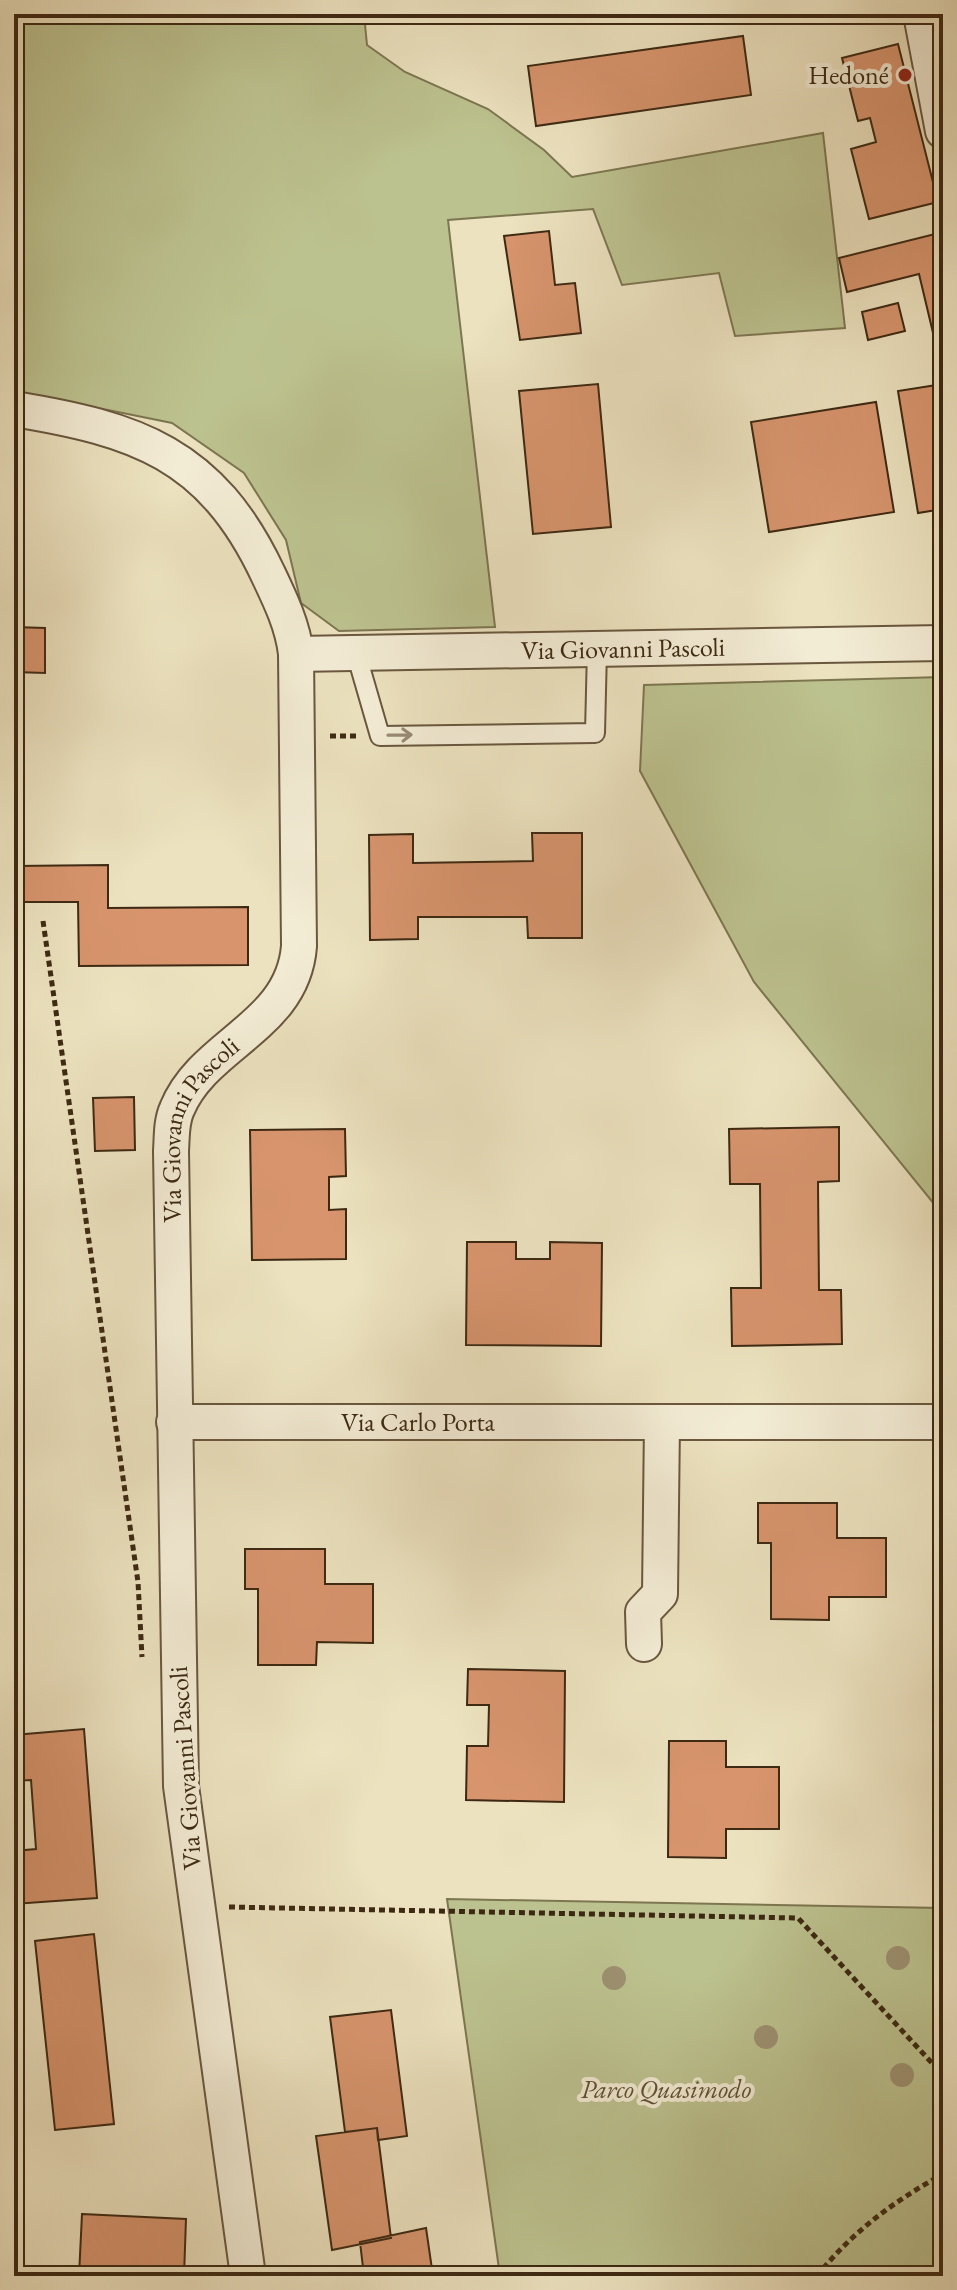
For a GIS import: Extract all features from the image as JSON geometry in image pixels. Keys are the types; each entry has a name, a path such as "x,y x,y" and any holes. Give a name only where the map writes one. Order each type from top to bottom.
{"street":[{"path":"921,14 943,131"},
{"path":"14,409 102,425 146,442 192,471 224,504 255,549 285,613 296,654"},
{"name":"Via Giovanni Pascoli","path":"248,2276 180,1761 172,1124 188,1089 283,997 295,973 299,946 296,654 943,643"},
{"name":"Via Carlo Porta","path":"174,1422 943,1422"},
{"path":"644,1644 643,1612 660,1594 662,1422"}],"lane":[{"path":"356,653 380,736 595,733 597,649"}],"path":[{"path":"297,737 380,736"},
{"path":"43,921 138,1582 142,1662"},
{"path":"197,1906 798,1918 943,2075"},
{"path":"817,2276 861,2228 897,2199 943,2174"}],"green space":[{"path":"14,14 364,14 367,45 405,72 488,109 544,150 572,177 823,133 845,328 735,336 719,273 622,285 593,209 448,220 495,627 339,631 301,603 286,540 244,473 172,423 14,391"},
{"path":"943,677 943,1215 754,982 640,771 644,685"},
{"name":"Parco Quasimodo","path":"447,1899 943,1908 943,2276 500,2276"}],"building":[{"path":"743,36 751,95 536,126 528,66"},
{"path":"898,44 938,202 869,219 851,149 876,142 870,118 858,121 842,58"},
{"path":"549,231 555,285 575,283 581,333 520,340 504,236"},
{"path":"943,232 943,335 934,337 919,274 847,292 839,258"},
{"path":"898,303 905,331 868,340 862,312"},
{"path":"598,384 611,527 533,534 519,391"},
{"path":"943,384 943,509 918,513 898,391"},
{"path":"876,402 894,512 769,532 751,422"},
{"path":"14,627 45,628 45,673 14,672"},
{"path":"532,833 582,833 582,938 528,938 527,917 418,917 418,939 370,940 369,835 413,834 413,863 533,861"},
{"path":"108,865 108,908 248,907 248,965 79,966 78,902 14,902 14,866"},
{"path":"134,1097 135,1150 95,1151 93,1098"},
{"path":"839,1127 839,1181 818,1182 819,1290 841,1290 842,1344 732,1346 731,1288 761,1288 760,1184 730,1184 729,1129"},
{"path":"345,1129 346,1176 329,1177 329,1210 346,1209 346,1259 252,1260 250,1130"},
{"path":"467,1242 516,1242 516,1259 550,1259 550,1242 602,1243 601,1346 466,1345"},
{"path":"758,1503 837,1503 837,1538 886,1538 886,1597 829,1597 829,1620 771,1619 771,1543 758,1543"},
{"path":"245,1549 325,1549 325,1584 373,1584 373,1643 317,1642 316,1665 258,1665 258,1589 245,1589"},
{"path":"468,1669 565,1671 564,1802 466,1800 467,1746 488,1746 489,1705 467,1705"},
{"path":"84,1729 97,1898 14,1904 14,1851 36,1849 31,1780 14,1781 14,1735"},
{"path":"669,1741 726,1741 726,1767 779,1767 779,1829 726,1829 726,1858 668,1857"},
{"path":"94,1934 114,2124 55,2130 35,1941"},
{"path":"391,2010 407,2136 378,2140 377,2128 345,2132 330,2017"},
{"path":"377,2128 391,2238 332,2250 316,2136"},
{"path":"82,2214 186,2219 184,2276 79,2276"},
{"path":"426,2228 433,2276 364,2276 360,2242"}],"place":[{"name":"Hedoné","path":"905,75"}]}
